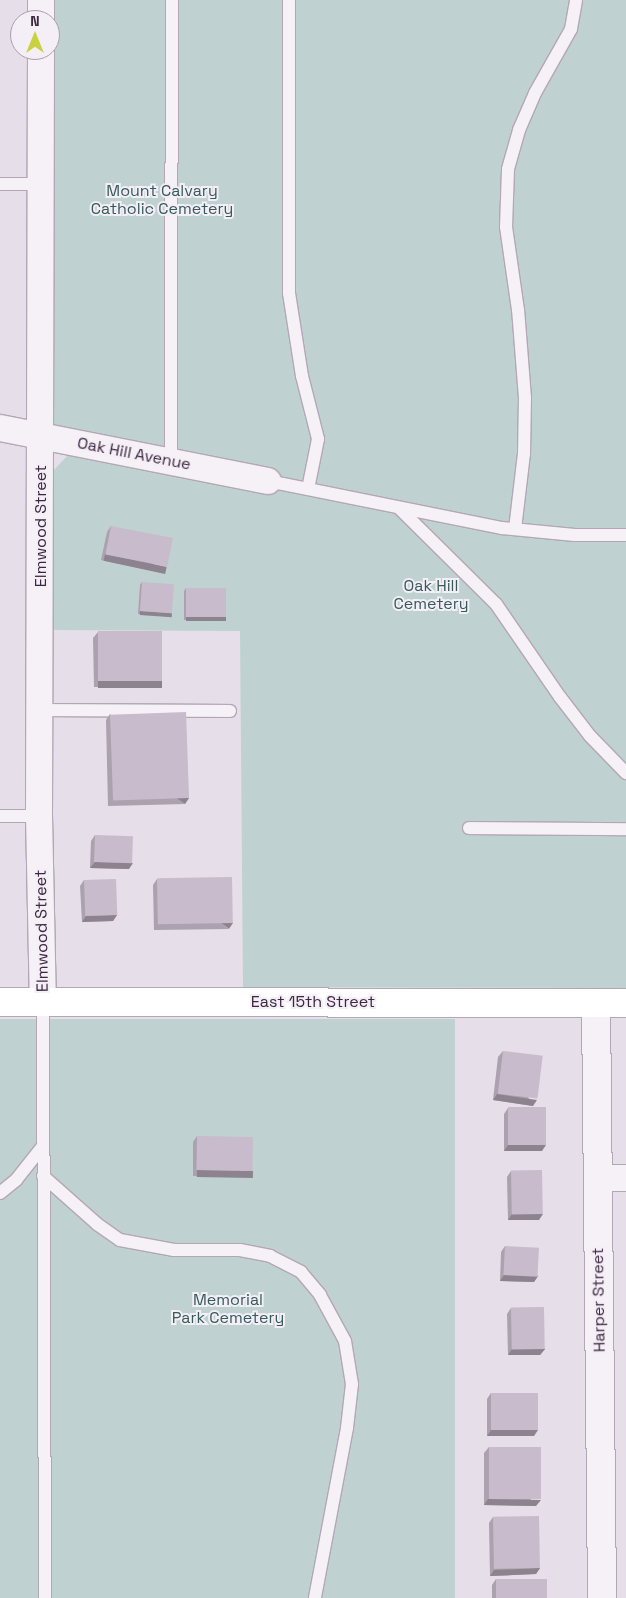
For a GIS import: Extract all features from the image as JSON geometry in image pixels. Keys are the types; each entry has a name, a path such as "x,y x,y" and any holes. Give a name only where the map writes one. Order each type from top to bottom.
{"main road":[{"name":"East 15th Street","path":"0,1002 626,1003"}],"street":[{"name":"Elmwood Street","path":"41,60 39,816 44,1002"},
{"name":"Oak Hill Avenue","path":"0,428 268,481"},
{"name":"Harper Street","path":"596,1003 602,1598"},
{"path":"597,1178 626,1178"}],"lane":[{"path":"171,461 172,0"},
{"path":"289,0 289,292 302,376 318,439 308,489"},
{"path":"514,529 524,454 525,398 519,319 506,227 508,169 519,130 535,93 571,29 576,0"},
{"path":"0,184 40,184"},
{"path":"268,481 514,529 575,535 626,536"},
{"path":"399,508 496,604 560,697 590,736 626,773"},
{"path":"40,710 230,711"},
{"path":"0,816 39,816"},
{"path":"470,828 626,829"},
{"path":"44,1002 45,1598"},
{"path":"0,1193 16,1180 43,1146"},
{"path":"43,1176 97,1224 120,1240 174,1250 240,1250 270,1256 301,1272 320,1295 345,1341 352,1384 348,1428 315,1598"}],"green space":[{"name":"Oak Hill Cemetery","path":"49,0 626,0 626,988 243,987 240,631 50,630 53,471 69,454 50,422 49,60 60,60 60,10 49,10"},
{"name":"Memorial Park Cemetery","path":"0,1019 455,1019 455,1598 0,1598"}],"building":[{"path":"111,526 173,538 167,566 105,554"},
{"path":"142,582 174,584 172,613 140,611"},
{"path":"186,588 226,588 226,617 186,617"},
{"path":"98,631 162,631 162,681 98,681"},
{"path":"186,712 189,798 113,801 110,715"},
{"path":"95,835 133,836 132,863 94,862"},
{"path":"232,877 233,923 158,924 157,878"},
{"path":"116,879 117,915 85,916 84,880"},
{"path":"503,1051 543,1056 537,1099 498,1094"},
{"path":"508,1107 546,1107 546,1145 508,1145"},
{"path":"197,1136 253,1137 252,1171 196,1170"},
{"path":"542,1170 543,1214 512,1215 511,1171"},
{"path":"505,1246 539,1248 537,1277 503,1275"},
{"path":"544,1307 545,1349 512,1350 511,1308"},
{"path":"491,1393 538,1393 538,1430 491,1430"},
{"path":"489,1447 541,1447 541,1499 489,1499"},
{"path":"539,1516 540,1568 494,1569 493,1517"},
{"path":"496,1579 547,1579 547,1598 496,1598"}],"park label":[{"name":"Mount Calvary Catholic Cemetery","path":"162,200"}]}
